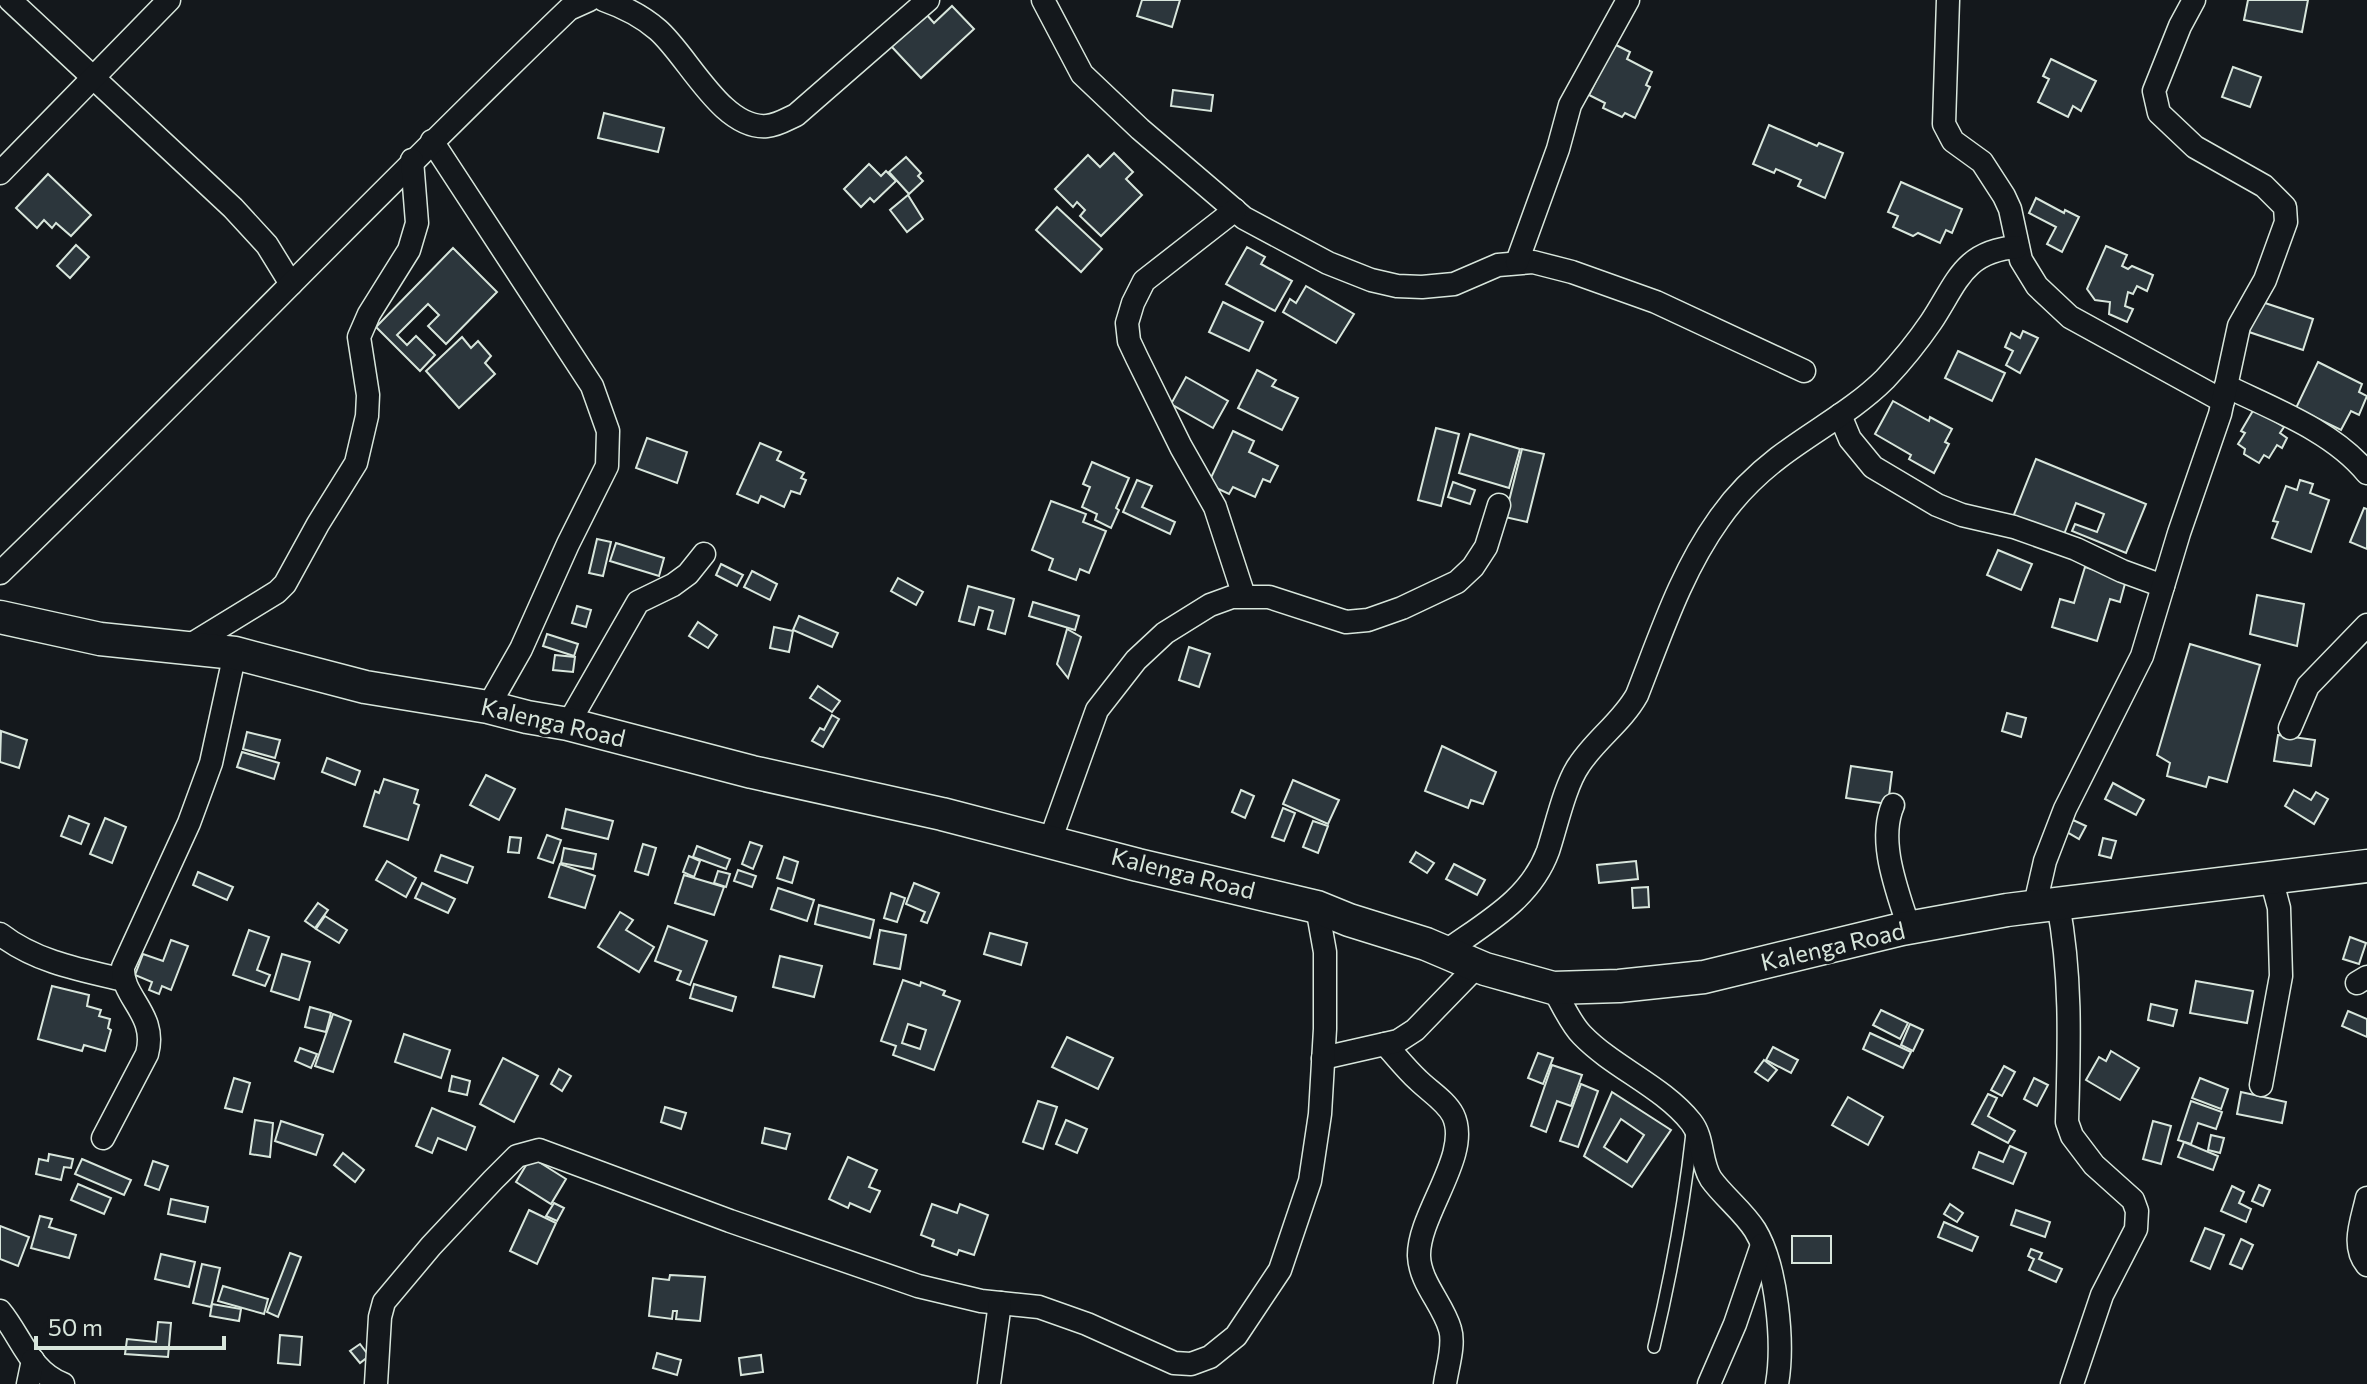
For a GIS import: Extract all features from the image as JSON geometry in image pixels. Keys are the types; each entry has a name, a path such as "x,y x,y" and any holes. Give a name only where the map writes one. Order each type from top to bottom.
{"main road":[{"name":"Kalenga Road","path":"0,617 100,639 235,653 365,687 568,724 752,772 929,811 1317,907 1477,966 1553,988 1619,986 1704,977 1909,928 2007,910 2366,865"}],"street":[{"path":"10,0 233,208 267,245 291,284"},
{"path":"0,173 169,0"},
{"path":"0,573 115,462 412,160 569,9 589,0"},
{"path":"604,0 626,7 659,31 724,108 751,124 761,126 779,123 796,115 928,0"},
{"path":"1043,0 1082,74 1140,129 1244,218 1328,263 1371,280 1397,286 1422,287 1454,284 1498,265 1533,262 1572,272 1656,302 1804,371"},
{"path":"1517,262 1558,149 1570,105 1628,0"},
{"path":"2072,1384 2102,1295 2136,1229 2137,1211 2133,1200 2094,1165 2072,1136 2067,1122 2068,992 2064,937 2046,906 2045,861 2065,809 2142,656 2224,394 2239,326 2265,280 2285,229 2285,207 2264,186 2195,147 2159,113 2154,91 2194,0"},
{"path":"1947,1 1944,124 1953,141 1982,162 1995,180 2010,209 2021,260 2037,286 2070,317 2224,394 2311,429 2351,455 2367,473"},
{"path":"432,141 592,386 608,431 607,466 521,649 488,707"},
{"path":"184,649 285,584 356,463 367,416 368,395 359,337 369,314 409,250 417,223 412,160"},
{"path":"1235,210 1144,281 1127,323 1129,341 1181,447 1215,507 1244,596"},
{"path":"1445,952 1497,916 1529,888 1546,856 1577,767 1628,712 1685,574 1737,496 1776,459 1840,415 1885,378 1930,322 1968,266 1996,248 2017,247"},
{"path":"1840,415 1850,439 1873,467 1937,505 2076,549 2163,586"},
{"path":"1050,841 1097,710 1136,660 1165,633 1210,605 1232,597 1269,597 1346,622 1368,620 1402,608 1457,582 1473,567 1486,547 1499,505"},
{"path":"568,724 638,602 673,585 688,574 704,554"},
{"path":"2290,728 2308,686 2367,625"},
{"path":"103,1138 147,1054 150,1042 142,1011 124,980 123,967 189,823 211,763 235,653"},
{"path":"1893,805 1888,817 1888,841 1895,884 1909,928"},
{"path":"2261,1085 2281,976 2279,908 2271,878"},
{"path":"376,1384 380,1317 384,1302 493,1180 517,1156 530,1150 539,1150 918,1286 981,1301 1039,1307 1087,1324 1174,1363 1191,1364 1210,1357 1236,1336 1280,1270 1310,1181 1320,1114 1323,1058 1325,952 1317,907"},
{"path":"0,934 12,944 54,963 124,980"},
{"path":"1323,1058 1398,1041 1415,1030 1477,966"},
{"path":"1553,988 1581,1034 1656,1091 1693,1125 1710,1177 1754,1230 1766,1254 1780,1326 1781,1358 1777,1384"},
{"path":"1385,1044 1415,1078 1447,1107 1456,1124 1448,1175 1421,1232 1419,1254 1420,1268 1451,1332 1445,1384"},
{"path":"2367,1198 2357,1243 2359,1255 2367,1265"},
{"path":"1709,1384 1735,1324 1762,1245"},
{"path":"989,1384 1000,1303"},
{"path":"3,1319 48,1377 63,1384"},
{"path":"28,1384 33,1360"}],"lane":[{"path":"1654,1347 1674,1255 1693,1125"}],"building":[{"path":"1142,0 1180,0 1172,27 1137,16"},
{"path":"2248,0 2308,0 2302,32 2244,20"},
{"path":"952,6 974,29 921,78 891,46 926,14 934,23"},
{"path":"1614,44 1630,52 1627,59 1652,72 1646,85 1650,87 1635,118 1625,113 1622,117 1603,108 1605,103 1589,95"},
{"path":"2051,59 2096,81 2081,111 2073,106 2068,117 2038,102 2049,79 2043,76"},
{"path":"2233,67 2261,77 2250,107 2222,97"},
{"path":"1173,90 1213,95 1211,111 1171,106"},
{"path":"604,113 664,128 658,152 598,138"},
{"path":"1769,125 1817,146 1819,143 1843,153 1825,198 1798,186 1801,180 1776,169 1774,173 1753,164"},
{"path":"1114,153 1133,172 1126,179 1142,195 1101,236 1080,216 1085,210 1077,202 1073,207 1055,189 1088,155 1100,167"},
{"path":"906,157 921,173 918,176 923,181 909,194 889,172"},
{"path":"869,164 881,176 886,171 896,181 874,202 870,198 861,207 844,189"},
{"path":"48,174 91,215 71,236 56,223 52,228 44,220 37,228 16,208"},
{"path":"1901,182 1962,209 1952,233 1946,230 1940,243 1893,227 1898,216 1888,212"},
{"path":"908,195 923,219 907,232 890,210"},
{"path":"2036,198 2064,213 2065,210 2079,217 2062,252 2047,244 2056,227 2029,213"},
{"path":"1057,207 1102,249 1081,272 1036,230"},
{"path":"76,245 89,257 70,278 57,266"},
{"path":"2106,246 2127,255 2122,266 2128,269 2132,266 2153,275 2147,291 2137,286 2133,294 2128,292 2125,306 2133,309 2127,322 2109,314 2110,302 2095,300 2087,289"},
{"path":"1247,247 1265,257 1261,264 1292,281 1275,311 1226,284"},
{"path":"453,248 497,292 446,344 428,326 439,315 428,304 397,335 407,345 416,336 435,355 420,371 376,327"},
{"path":"1306,286 1354,314 1336,343 1283,312 1290,299 1296,303"},
{"path":"2259,301 2313,319 2303,350 2249,332"},
{"path":"1223,302 1263,322 1249,351 1209,332"},
{"path":"2023,331 2038,338 2020,373 2006,365 2013,351 2005,347 2011,333 2020,338"},
{"path":"462,337 471,348 478,341 491,356 485,363 495,374 459,408 426,371"},
{"path":"1958,351 2005,373 1992,401 1945,378"},
{"path":"2318,362 2362,384 2359,392 2367,396 2359,415 2351,411 2341,430 2296,408"},
{"path":"1257,370 1276,380 1272,386 1298,398 1282,430 1238,408"},
{"path":"1186,377 1228,401 1213,428 1171,404"},
{"path":"1893,401 1929,421 1930,417 1952,429 1945,442 1949,444 1934,473 1875,434"},
{"path":"2254,409 2284,427 2280,433 2287,438 2282,448 2277,445 2269,458 2264,455 2259,463 2244,454 2245,449 2238,444 2245,433 2241,431"},
{"path":"1436,428 1459,434 1441,506 1418,500"},
{"path":"1233,431 1254,441 1249,452 1278,466 1270,482 1263,479 1255,497 1233,487 1229,494 1208,484"},
{"path":"1470,434 1520,449 1509,488 1459,473"},
{"path":"647,438 687,452 677,483 636,468"},
{"path":"760,443 781,452 777,460 804,473 801,478 806,480 800,494 791,491 784,507 761,496 758,503 737,494"},
{"path":"1522,449 1544,454 1527,522 1505,517"},
{"path":"2036,459 2146,504 2126,553 2072,531 2075,524 2097,532 2104,514 2076,503 2063,537 2013,517"},
{"path":"1092,462 1129,478 1111,528 1095,520 1097,514 1082,507 1090,487 1083,484"},
{"path":"1137,480 1152,486 1142,507 1175,522 1170,534 1123,512"},
{"path":"2300,480 2313,484 2310,493 2329,500 2311,552 2272,538 2278,522 2273,521 2286,486 2297,490"},
{"path":"1453,482 1475,490 1470,504 1448,497"},
{"path":"1051,501 1086,514 1083,522 1106,531 1089,573 1080,569 1076,580 1049,570 1053,559 1032,550"},
{"path":"2364,508 2367,509 2367,549 2350,542"},
{"path":"597,539 611,542 603,576 589,573"},
{"path":"616,543 664,558 659,576 610,561"},
{"path":"1998,550 2032,564 2021,590 1987,575"},
{"path":"721,564 743,575 737,586 716,575"},
{"path":"2085,567 2126,580 2120,602 2110,599 2097,641 2052,627 2060,599 2074,603"},
{"path":"752,571 777,584 770,600 744,587"},
{"path":"898,578 923,592 916,605 891,591"},
{"path":"968,586 1014,599 1005,634 988,629 993,611 979,607 974,625 959,621"},
{"path":"2257,595 2304,604 2297,646 2250,634"},
{"path":"1033,602 1079,616 1075,630 1029,616"},
{"path":"577,606 591,610 586,627 572,623"},
{"path":"799,616 838,633 832,647 793,630"},
{"path":"698,622 717,635 708,648 689,636"},
{"path":"774,627 793,631 789,652 770,648"},
{"path":"1067,629 1081,637 1068,678 1057,664"},
{"path":"547,634 578,644 574,656 543,646"},
{"path":"2190,644 2260,665 2227,782 2209,777 2206,787 2167,776 2170,763 2157,755"},
{"path":"1189,647 1210,654 1199,687 1179,680"},
{"path":"555,655 575,657 573,672 553,670"},
{"path":"818,686 840,701 832,712 810,698"},
{"path":"2007,713 2026,718 2021,737 2002,731"},
{"path":"832,715 839,719 823,747 812,741 820,728 824,730"},
{"path":"1,731 27,740 19,768 0,762"},
{"path":"247,732 280,740 275,758 243,749"},
{"path":"2278,735 2315,740 2311,766 2274,761"},
{"path":"1442,746 1496,772 1483,804 1471,800 1468,808 1425,791"},
{"path":"242,752 279,763 274,779 237,767"},
{"path":"327,758 360,771 355,785 322,772"},
{"path":"1851,766 1892,772 1888,804 1846,798"},
{"path":"486,775 515,789 499,820 470,805"},
{"path":"384,779 418,790 414,803 419,805 408,840 364,826 375,791 379,793"},
{"path":"1293,780 1339,800 1328,824 1283,804"},
{"path":"2113,783 2144,800 2136,815 2105,799"},
{"path":"1241,790 1254,796 1245,818 1232,812"},
{"path":"2294,790 2311,800 2316,792 2328,799 2314,824 2285,806"},
{"path":"1283,808 1295,813 1284,841 1272,837"},
{"path":"566,809 613,821 608,839 562,828"},
{"path":"69,816 89,824 81,844 61,836"},
{"path":"105,818 126,827 112,863 90,854"},
{"path":"2073,820 2086,826 2079,839 2067,832"},
{"path":"1313,821 1328,826 1318,853 1303,847"},
{"path":"547,835 561,840 553,863 538,858"},
{"path":"510,837 521,838 519,853 508,852"},
{"path":"2103,838 2116,841 2111,858 2099,855"},
{"path":"750,842 762,846 753,869 742,864"},
{"path":"643,844 656,848 648,875 635,871"},
{"path":"697,846 730,859 726,869 693,857"},
{"path":"564,848 596,854 593,869 561,863"},
{"path":"1416,852 1434,863 1427,873 1410,862"},
{"path":"441,855 473,867 467,883 435,871"},
{"path":"689,856 700,861 694,877 683,872"},
{"path":"784,857 798,862 792,883 777,878"},
{"path":"387,861 416,878 406,897 376,880"},
{"path":"1636,861 1638,879 1599,883 1597,865"},
{"path":"560,864 595,876 585,908 549,897"},
{"path":"1454,864 1485,880 1477,895 1446,879"},
{"path":"738,870 756,876 752,887 734,881"},
{"path":"718,871 730,874 726,887 714,883"},
{"path":"198,872 233,887 227,900 193,885"},
{"path":"684,875 724,887 714,915 675,903"},
{"path":"422,883 455,899 448,913 415,898"},
{"path":"914,883 939,893 927,923 921,921 925,912 906,904"},
{"path":"1648,887 1649,907 1633,908 1632,888"},
{"path":"778,888 814,900 807,921 771,909"},
{"path":"891,893 905,898 897,922 884,918"},
{"path":"318,903 328,910 315,928 305,921"},
{"path":"819,905 874,920 870,938 815,924"},
{"path":"620,912 633,920 626,930 654,947 639,972 598,947"},
{"path":"325,916 347,930 339,943 316,929"},
{"path":"668,926 707,941 690,985 677,980 681,971 655,961"},
{"path":"249,930 269,937 257,970 270,975 265,986 233,975"},
{"path":"880,930 906,935 900,969 874,964"},
{"path":"990,933 1027,943 1021,965 984,954"},
{"path":"2350,937 2366,943 2359,964 2343,959"},
{"path":"171,940 188,946 171,990 162,986 159,994 149,990 152,982 135,975 143,954 163,961"},
{"path":"282,954 310,962 299,1000 271,991"},
{"path":"780,956 822,966 814,997 773,987"},
{"path":"903,980 920,986 921,982 945,991 943,995 960,1001 934,1070 893,1055 896,1046 881,1041","holes":["908,1024 926,1030 920,1049 902,1043"]},
{"path":"2196,981 2253,991 2247,1023 2190,1013"},
{"path":"694,984 736,997 732,1011 690,998"},
{"path":"52,986 89,995 87,1006 101,1010 99,1016 110,1019 108,1028 111,1030 105,1051 84,1045 82,1051 38,1039"},
{"path":"2151,1004 2177,1010 2173,1026 2148,1020"},
{"path":"310,1007 331,1013 326,1032 305,1027"},
{"path":"1881,1010 1908,1023 1900,1039 1873,1025"},
{"path":"2348,1011 2367,1019 2367,1037 2342,1026"},
{"path":"333,1014 351,1021 333,1072 315,1066"},
{"path":"1910,1024 1923,1030 1913,1051 1901,1045"},
{"path":"1870,1033 1911,1052 1903,1068 1863,1049"},
{"path":"404,1034 450,1050 441,1078 395,1062"},
{"path":"1067,1037 1113,1058 1098,1089 1052,1067"},
{"path":"1773,1047 1798,1060 1791,1073 1766,1060"},
{"path":"300,1048 317,1054 311,1068 295,1061"},
{"path":"2111,1051 2139,1068 2120,1100 2086,1080 2099,1057 2106,1061"},
{"path":"1538,1053 1553,1058 1543,1084 1528,1078"},
{"path":"503,1058 538,1076 514,1122 480,1104"},
{"path":"1764,1060 1777,1070 1768,1081 1755,1072"},
{"path":"1552,1065 1582,1075 1571,1106 1557,1101 1546,1132 1531,1126"},
{"path":"2004,1066 2015,1072 2002,1096 1991,1090"},
{"path":"559,1069 571,1076 562,1091 551,1084"},
{"path":"452,1076 470,1081 467,1095 449,1091"},
{"path":"234,1078 250,1083 242,1112 225,1108"},
{"path":"2034,1078 2048,1085 2037,1106 2024,1099"},
{"path":"2200,1078 2228,1089 2221,1109 2192,1098"},
{"path":"1581,1084 1598,1091 1578,1147 1560,1141"},
{"path":"1612,1092 1671,1130 1632,1187 1584,1156","holes":["1621,1119 1644,1135 1627,1162 1604,1147"]},
{"path":"2241,1092 2286,1102 2282,1123 2237,1114"},
{"path":"1988,1094 1997,1098 1988,1116 2015,1131 2008,1143 1972,1124"},
{"path":"1848,1097 1883,1117 1868,1145 1832,1125"},
{"path":"1038,1101 1057,1107 1043,1149 1023,1142"},
{"path":"2191,1101 2222,1112 2216,1129 2198,1123 2191,1144 2178,1140"},
{"path":"665,1107 686,1113 681,1129 661,1122"},
{"path":"432,1108 475,1127 466,1150 438,1138 432,1153 416,1146"},
{"path":"255,1120 273,1123 270,1157 250,1154"},
{"path":"1066,1120 1087,1129 1077,1153 1056,1144"},
{"path":"281,1121 323,1135 316,1155 275,1141"},
{"path":"2153,1121 2171,1126 2161,1164 2143,1159"},
{"path":"765,1128 790,1134 786,1149 762,1143"},
{"path":"2211,1135 2224,1138 2220,1153 2208,1150"},
{"path":"2184,1142 2218,1156 2213,1170 2178,1157"},
{"path":"2010,1146 2026,1153 2013,1184 1973,1168 1979,1152 2003,1162"},
{"path":"343,1153 364,1170 355,1182 334,1165"},
{"path":"49,1154 73,1159 71,1168 64,1167 61,1180 36,1174 39,1159 48,1161"},
{"path":"531,1157 566,1179 551,1204 516,1182"},
{"path":"848,1157 877,1170 869,1187 880,1191 870,1212 850,1203 848,1208 829,1199"},
{"path":"82,1159 131,1180 124,1195 75,1174"},
{"path":"153,1161 168,1166 159,1190 145,1185"},
{"path":"78,1184 111,1198 104,1214 71,1200"},
{"path":"2259,1185 2270,1190 2263,1206 2252,1201"},
{"path":"2232,1186 2244,1192 2239,1203 2251,1209 2246,1222 2221,1211"},
{"path":"171,1199 208,1207 205,1222 168,1214"},
{"path":"554,1203 564,1208 557,1221 546,1216"},
{"path":"932,1204 957,1213 960,1204 988,1215 974,1255 959,1250 957,1255 932,1246 934,1240 921,1235"},
{"path":"1950,1204 1963,1213 1957,1222 1944,1214"},
{"path":"529,1210 556,1223 537,1264 510,1251"},
{"path":"2016,1210 2050,1222 2045,1237 2011,1225"},
{"path":"40,1216 52,1219 49,1227 76,1235 69,1258 31,1248"},
{"path":"1944,1222 1978,1237 1972,1251 1938,1237"},
{"path":"0,1226 29,1237 18,1266 0,1259"},
{"path":"2205,1228 2224,1235 2210,1269 2191,1261"},
{"path":"1792,1236 1831,1236 1831,1263 1792,1263"},
{"path":"2241,1239 2253,1245 2242,1269 2230,1264"},
{"path":"2031,1249 2042,1253 2039,1259 2062,1269 2056,1282 2029,1270 2034,1259 2028,1256"},
{"path":"290,1253 301,1257 278,1317 267,1312"},
{"path":"161,1254 195,1262 189,1287 155,1279"},
{"path":"202,1264 220,1268 211,1307 193,1303"},
{"path":"670,1275 705,1277 700,1321 676,1319 677,1311 673,1311 672,1319 649,1316 653,1278 669,1280"},
{"path":"223,1286 268,1299 264,1314 218,1301"},
{"path":"212,1304 241,1309 239,1321 210,1316"},
{"path":"158,1322 171,1323 168,1357 125,1354 127,1339 156,1342"},
{"path":"280,1335 302,1337 300,1365 278,1363"},
{"path":"360,1344 369,1356 360,1363 350,1351"},
{"path":"657,1353 681,1360 677,1375 653,1368"},
{"path":"761,1355 763,1372 741,1375 739,1358"}]}
